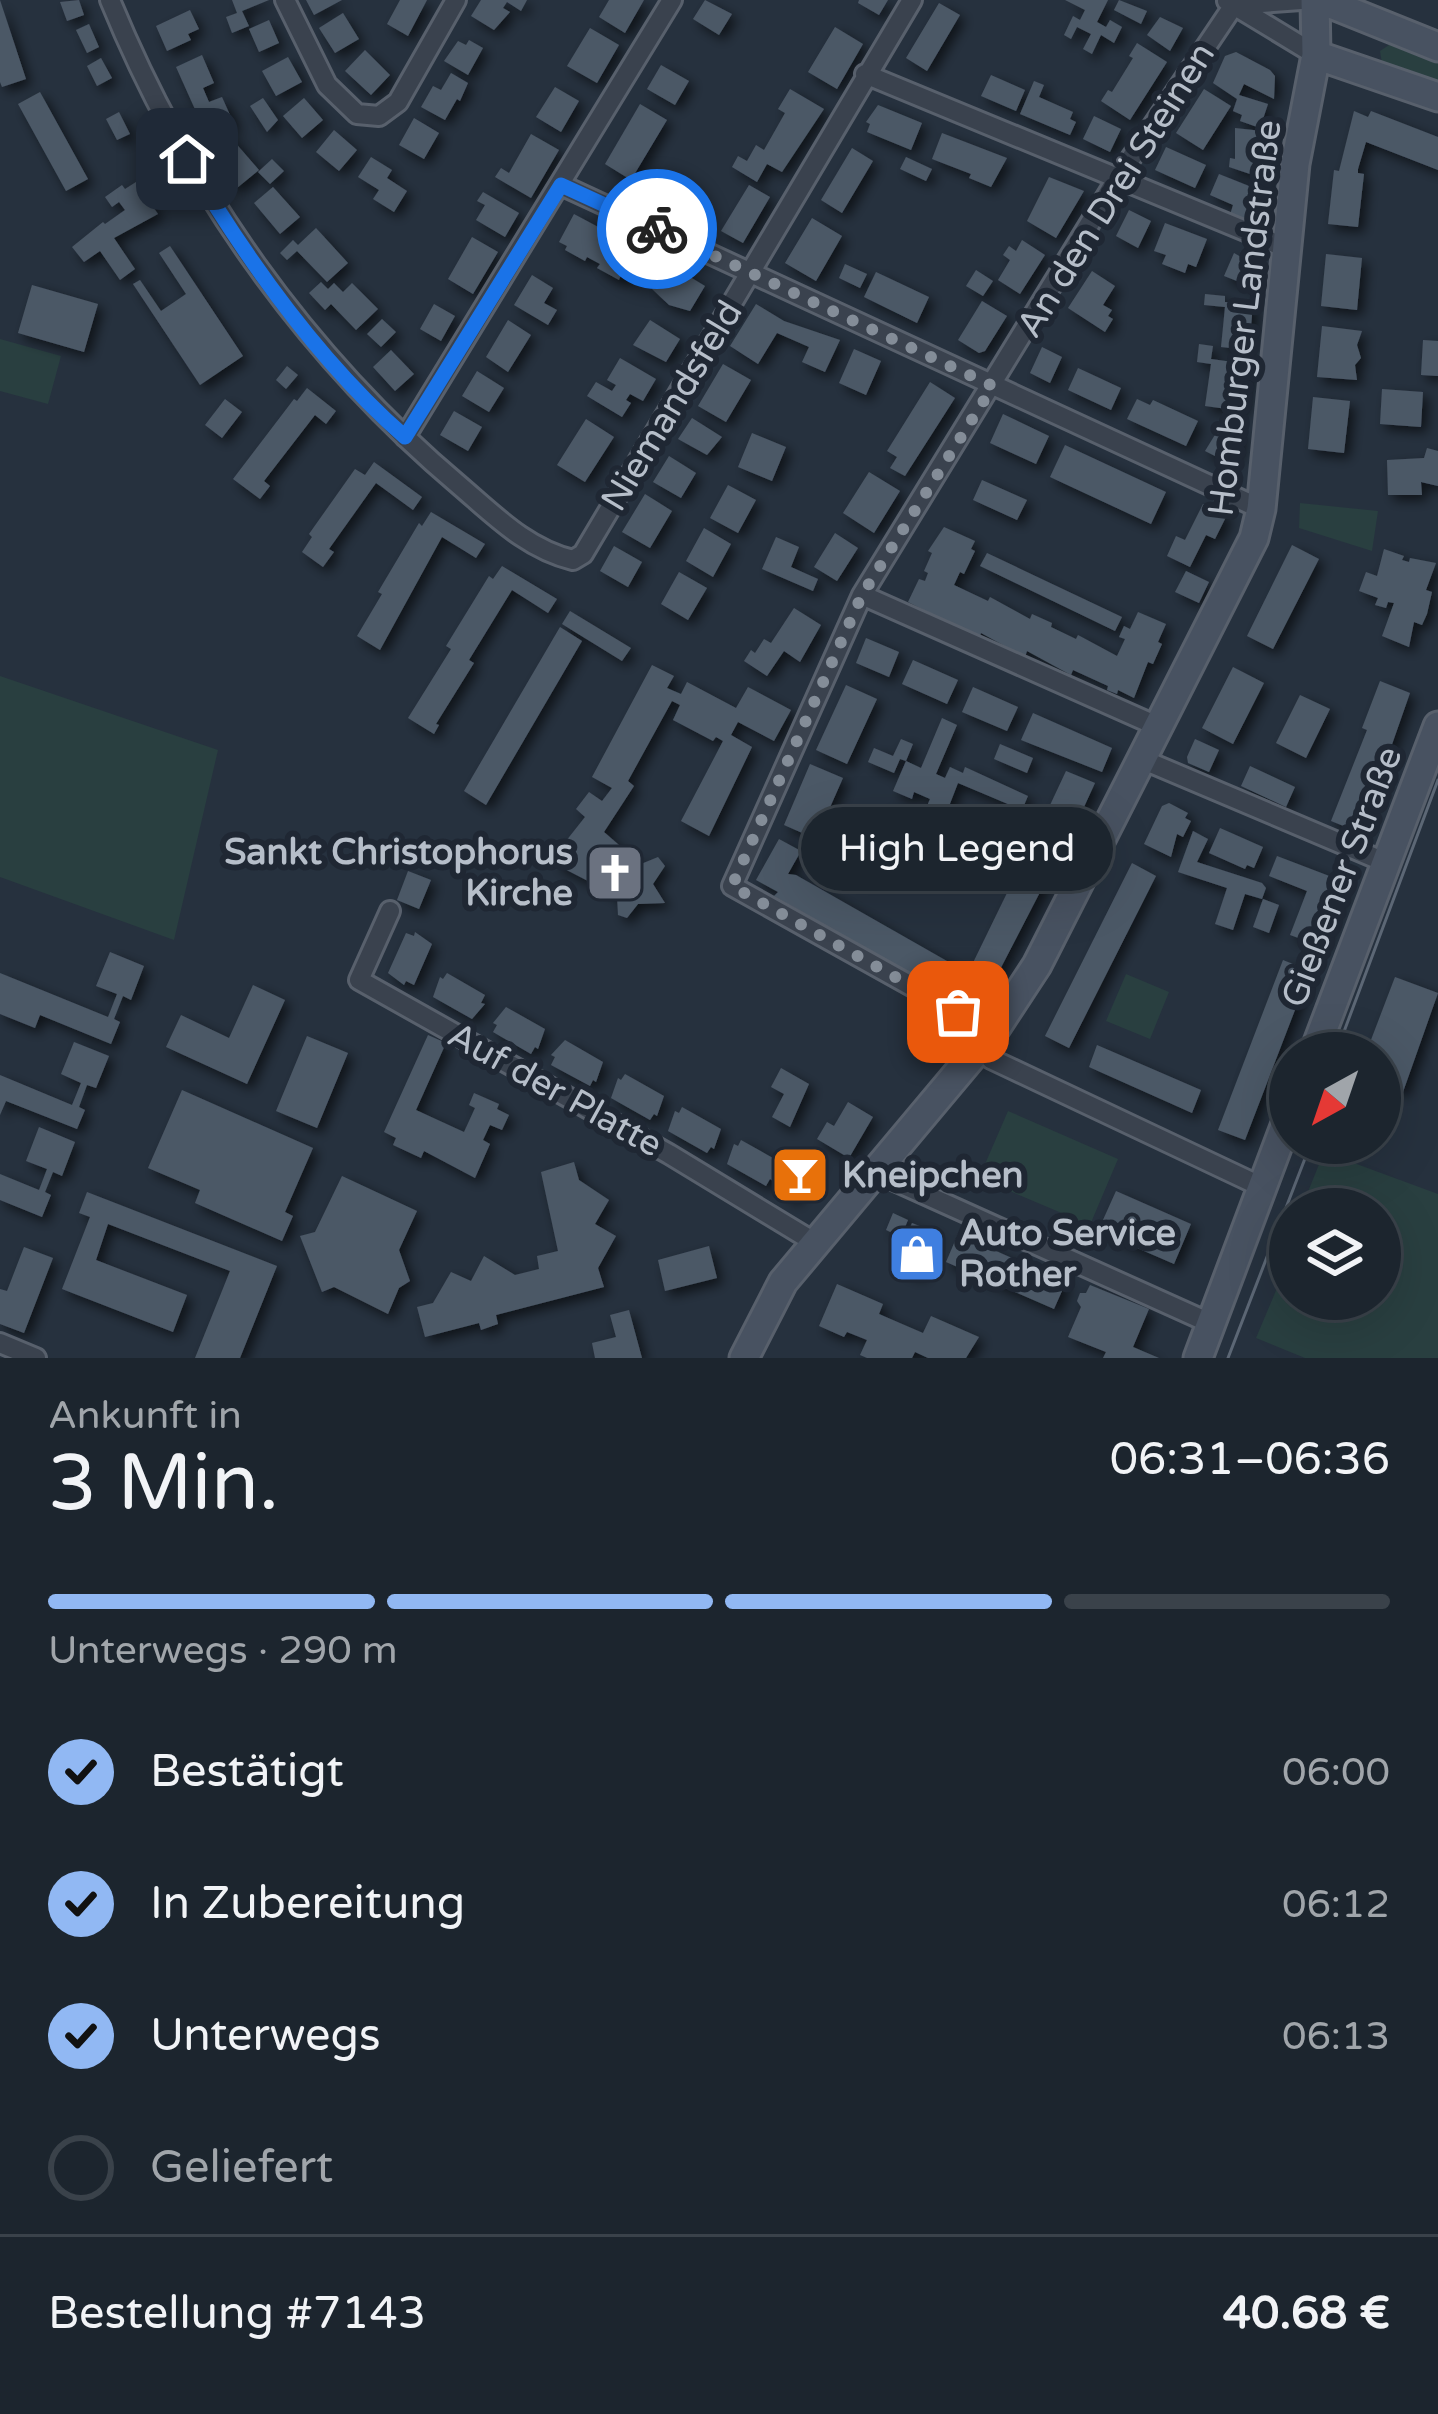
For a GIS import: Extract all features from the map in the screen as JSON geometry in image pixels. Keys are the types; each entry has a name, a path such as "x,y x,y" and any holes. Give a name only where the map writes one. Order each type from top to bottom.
{"street":[{"path":"110,0 171,131 223,221 327,356 405,437 672,0"},
{"path":"285,0 327,85 357,114 379,116 398,102 456,0"},
{"name":"Niemandsfeld","path":"405,437 544,553 573,560 583,554 912,0"},
{"path":"1229,3 1301,0"},
{"path":"1318,0 1438,47"},
{"name":"Homburger Landstraße","path":"744,1358 783,1282 978,1048 1037,965 1253,538 1262,509 1295,164 1316,55 1318,0"},
{"path":"1229,3 1316,55 1438,97"},
{"name":"An den Drei Steinen","path":"978,1048 958,1012 732,886 862,595 1229,3"},
{"path":"1385,78 1373,63 1370,48 1377,37 1395,30"},
{"path":"865,74 1288,249"},
{"path":"561,185 1262,509"},
{"path":"862,595 1157,726"},
{"name":"Gießener Straße","path":"1322,1032 1438,726"},
{"path":"1139,758 1387,863"},
{"name":"Auf der Platte","path":"390,911 359,980 669,1154 814,1242"},
{"path":"978,1048 991,1059 1262,1187"},
{"path":"1198,1358 1271,1164"},
{"path":"875,1172 1212,1324"},
{"path":"0,1343 37,1358"}],"green space":[{"path":"1398,39 1438,56 1438,88 1382,64 1380,51"},
{"path":"0,339 61,356 48,404 0,391"},
{"path":"1300,503 1378,511 1372,551 1299,528"},
{"path":"0,676 218,750 174,940 0,877"},
{"path":"1126,974 1169,992 1150,1039 1106,1021"},
{"path":"1008,1111 1118,1159 1090,1225 979,1178"},
{"path":"1319,1164 1357,1164 1438,1194 1438,1358 1305,1358 1256,1338 1269,1307 1269,1320 1401,1320 1401,1188 1309,1188"}],"building":[{"path":"0,0 26,79 2,87 0,82"},
{"path":"79,0 84,15 67,21 60,2"},
{"path":"232,0 269,0 242,11 249,26 232,33 226,17 237,13"},
{"path":"306,0 342,0 314,15"},
{"path":"400,0 427,0 408,36 387,24"},
{"path":"481,0 527,0 521,11 507,2 503,8 510,12 494,30 471,16"},
{"path":"609,0 644,0 625,33 599,17"},
{"path":"705,0 732,14 719,35 693,19"},
{"path":"859,0 888,0 879,15"},
{"path":"1065,0 1108,0 1097,22 1106,27 1110,20 1122,27 1114,43 1101,35 1092,54 1083,49 1091,34 1077,27 1071,39 1064,35 1073,16 1080,20 1085,10"},
{"path":"1119,0 1147,11 1141,24 1114,10"},
{"path":"939,3 960,15 927,71 906,58"},
{"path":"190,10 199,29 188,34 191,40 167,51 156,26"},
{"path":"343,13 359,39 335,53 319,28"},
{"path":"1160,17 1183,28 1170,51 1147,35"},
{"path":"269,20 279,43 259,52 249,29"},
{"path":"89,24 99,47 87,53 76,30"},
{"path":"835,27 863,44 837,89 808,72"},
{"path":"590,28 619,45 597,83 567,66"},
{"path":"469,40 483,48 468,75 444,61 458,41 466,45"},
{"path":"1137,43 1167,62 1130,120 1101,101 1108,90 1112,92"},
{"path":"365,50 390,75 371,95 345,71"},
{"path":"1236,52 1275,76 1274,99 1244,84 1239,95 1268,104 1260,128 1240,121 1242,115 1233,111 1237,99 1213,83 1225,56"},
{"path":"202,55 214,83 203,88 209,102 222,97 234,124 220,130 259,170 237,188 212,158 215,155 176,67"},
{"path":"288,57 302,82 276,96 262,71"},
{"path":"101,58 112,78 97,86 87,66"},
{"path":"661,65 689,81 675,105 647,89"},
{"path":"451,73 468,83 445,120 421,107 433,86 441,90"},
{"path":"991,75 1025,90 1016,111 981,96"},
{"path":"1034,81 1044,85 1039,97 1073,112 1070,119 1076,122 1070,135 1020,114"},
{"path":"555,87 579,101 561,132 536,117"},
{"path":"790,89 824,109 782,172 767,164 757,182 732,167 738,156 747,161 756,145 764,150 785,113 778,109"},
{"path":"1204,89 1231,106 1203,150 1176,133"},
{"path":"40,92 88,179 66,191 18,104"},
{"path":"263,98 278,120 267,132 250,106"},
{"path":"304,98 323,120 302,138 283,116"},
{"path":"640,104 667,120 631,180 605,164"},
{"path":"878,105 922,123 911,150 867,132 870,124 866,122"},
{"path":"1354,111 1368,117 1371,111 1438,137 1438,170 1366,142 1358,169 1364,174 1358,227 1328,224 1334,170 1339,171"},
{"path":"119,112 130,134 117,140 106,119"},
{"path":"1094,116 1121,129 1110,152 1083,139"},
{"path":"414,118 439,133 424,159 399,145"},
{"path":"1235,128 1271,132 1265,179 1229,167 1230,158 1235,159"},
{"path":"334,130 357,150 339,171 316,152"},
{"path":"942,133 1007,158 991,187 932,159"},
{"path":"531,134 559,150 531,198 495,177 501,168 509,173"},
{"path":"1166,147 1206,165 1195,188 1155,170"},
{"path":"852,148 873,161 842,213 821,200"},
{"path":"371,157 392,170 387,178 407,191 394,212 373,199 379,190 358,177"},
{"path":"906,157 932,169 926,181 900,169"},
{"path":"272,159 284,171 270,184 258,172"},
{"path":"1219,174 1264,192 1261,211 1251,224 1230,215 1233,205 1210,195"},
{"path":"1049,177 1084,191 1056,238 1027,221"},
{"path":"662,179 697,200 686,219 651,197"},
{"path":"136,182 158,214 114,238 135,269 120,280 100,251 84,262 72,247 125,210 119,202 112,207 105,197"},
{"path":"749,185 770,197 743,243 721,231"},
{"path":"273,187 300,217 280,234 254,203"},
{"path":"483,192 519,213 505,237 476,220 485,205 477,201"},
{"path":"1129,210 1151,221 1138,248 1116,236"},
{"path":"574,214 643,251 628,279 621,275 619,280 597,268 600,264 565,250 567,246 559,242"},
{"path":"812,218 842,236 816,281 785,263"},
{"path":"1165,223 1207,239 1196,267 1188,264 1185,273 1162,264 1166,255 1154,251"},
{"path":"316,228 348,263 327,282 297,251 287,260 280,253 293,240 298,245"},
{"path":"472,237 498,252 473,294 448,279"},
{"path":"1022,240 1045,255 1020,294 998,280 1010,260 1003,255 1009,246 1016,251"},
{"path":"170,246 243,356 200,385 133,284 140,280 161,311 186,294 159,253"},
{"path":"1234,253 1257,266 1255,288 1224,276"},
{"path":"1326,254 1362,258 1357,310 1321,306"},
{"path":"667,263 705,286 690,311 669,305 652,289"},
{"path":"845,264 867,274 860,288 839,278"},
{"path":"976,270 993,281 983,296 966,286"},
{"path":"1092,271 1115,286 1103,305 1112,310 1108,316 1113,319 1105,332 1068,308"},
{"path":"876,272 929,297 917,323 864,297"},
{"path":"532,275 553,288 544,303 557,310 548,325 514,305"},
{"path":"321,282 328,289 334,283 343,292 352,283 378,309 356,330 331,304 325,310 309,293"},
{"path":"32,285 98,304 84,352 18,333"},
{"path":"1205,294 1225,296 1225,302 1253,304 1249,350 1221,347 1225,307 1204,305"},
{"path":"982,301 1007,316 979,353 958,340"},
{"path":"434,304 455,316 441,341 420,329"},
{"path":"756,304 784,321 840,340 825,372 802,362 809,347 777,333 758,364 730,346"},
{"path":"382,319 396,332 381,347 367,334"},
{"path":"508,320 531,335 508,372 486,357"},
{"path":"650,320 680,339 666,362 633,345"},
{"path":"1322,326 1362,331 1357,380 1317,377"},
{"path":"1423,340 1438,341 1438,376 1421,375"},
{"path":"1199,344 1213,346 1211,359 1248,364 1242,411 1205,406 1211,364 1197,362"},
{"path":"1042,347 1062,357 1050,383 1030,373"},
{"path":"854,349 881,361 866,395 839,383"},
{"path":"391,350 414,374 395,391 373,367"},
{"path":"620,358 656,379 643,401 630,394 626,400 631,403 622,417 587,396 596,382 612,391 616,385 607,380"},
{"path":"723,364 751,380 726,422 698,406"},
{"path":"287,366 298,375 286,389 276,380"},
{"path":"1078,368 1121,388 1111,410 1068,390"},
{"path":"477,371 504,388 489,412 462,396"},
{"path":"930,382 955,398 905,476 890,468 897,457 887,451"},
{"path":"307,388 336,411 326,424 315,415 264,481 270,486 260,499 233,479"},
{"path":"1382,389 1423,392 1421,427 1380,424"},
{"path":"1313,397 1350,401 1344,453 1308,449"},
{"path":"225,399 242,412 222,438 205,425"},
{"path":"1137,399 1150,405 1153,400 1198,421 1186,446 1127,419"},
{"path":"454,411 482,427 468,451 440,435"},
{"path":"1003,414 1049,436 1036,464 990,443"},
{"path":"692,418 722,437 707,455 678,439"},
{"path":"586,419 614,437 585,482 557,465"},
{"path":"1221,425 1240,429 1237,454 1225,461 1205,451"},
{"path":"752,433 786,447 772,481 738,467"},
{"path":"1065,445 1166,492 1151,524 1050,477"},
{"path":"1427,448 1438,451 1438,486 1421,482 1422,495 1388,495 1387,460 1424,458"},
{"path":"669,456 696,473 681,498 653,482"},
{"path":"374,462 422,497 413,510 376,483 329,549 334,552 323,567 302,552 312,537 309,534 355,469 365,475"},
{"path":"869,472 900,491 874,533 843,513"},
{"path":"982,480 1027,500 1017,520 973,500"},
{"path":"728,485 756,500 738,533 710,518"},
{"path":"645,494 672,511 650,548 622,532"},
{"path":"1203,504 1227,515 1215,539 1206,535 1190,567 1167,556 1176,536 1185,540"},
{"path":"431,512 485,544 476,558 442,537 380,650 357,636 419,523 422,526"},
{"path":"944,527 975,541 971,549 975,551 954,585 988,601 990,597 1030,619 1032,614 1117,656 1125,639 1119,637 1124,626 1130,629 1138,612 1166,624 1158,642 1162,644 1153,664 1148,662 1134,698 1107,690 1108,686 1073,670 1071,675 1027,651 1025,657 981,633 979,638 908,602 919,579 925,581 932,553 928,551"},
{"path":"704,528 731,544 713,577 686,561"},
{"path":"835,533 858,548 837,581 814,567"},
{"path":"776,537 799,547 791,567 818,579 813,591 762,569"},
{"path":"1292,545 1319,559 1273,649 1247,636"},
{"path":"614,546 642,562 628,587 600,571"},
{"path":"1384,549 1409,562 1410,558 1436,563 1426,590 1432,592 1427,614 1422,625 1414,622 1409,647 1382,636 1394,603 1388,602 1386,608 1375,605 1378,598 1359,591 1366,572 1377,576"},
{"path":"987,553 1122,617 1115,631 980,566"},
{"path":"502,566 557,599 548,613 512,590 469,660 474,663 434,734 408,718 489,576 493,579"},
{"path":"1186,571 1209,582 1199,603 1175,592"},
{"path":"679,572 707,588 688,620 661,604"},
{"path":"794,608 821,625 800,662 784,651 767,676 744,661 764,639 771,643"},
{"path":"570,611 631,648 622,661 562,624"},
{"path":"560,627 582,641 486,805 464,791"},
{"path":"866,638 899,652 889,677 856,663"},
{"path":"913,660 958,680 947,704 902,684"},
{"path":"652,665 674,676 667,688 681,694 687,682 736,708 748,687 791,710 774,741 738,722 731,735 752,747 709,836 681,821 723,741 716,737 713,741 673,720 680,705 672,701 628,781 634,786 604,832 641,864 658,857 665,866 653,884 665,903 638,904 627,918 618,915 617,896 555,864 562,846 585,817 576,809 589,792 602,801 612,788 592,777"},
{"path":"1233,667 1264,683 1233,744 1202,728"},
{"path":"1380,681 1410,693 1361,833 1331,821 1367,730 1362,728"},
{"path":"846,685 877,699 847,764 816,750"},
{"path":"973,687 1018,707 1007,731 962,712"},
{"path":"1300,695 1330,709 1306,758 1276,743"},
{"path":"1033,713 1112,748 1102,772 1021,740"},
{"path":"942,718 957,725 936,774 945,778 950,767 963,773 965,767 1028,796 1022,810 958,783 946,814 927,806 930,799 914,792 912,799 893,791 906,761 921,768"},
{"path":"901,739 913,744 894,773 868,762 874,748 893,756"},
{"path":"1195,739 1219,750 1209,772 1188,763"},
{"path":"1000,744 1033,758 1027,773 994,759"},
{"path":"810,764 843,778 816,839 784,825"},
{"path":"1250,766 1295,787 1286,807 1241,786"},
{"path":"1066,771 1095,783 1073,831 1044,818"},
{"path":"1169,803 1188,813 1185,818 1191,821 1183,837 1177,834 1171,857 1144,844 1162,806"},
{"path":"885,806 939,829 927,857 873,834"},
{"path":"979,810 1026,830 1020,844 973,824"},
{"path":"1220,828 1263,847 1254,868 1247,865 1245,869 1209,853"},
{"path":"1042,830 1067,841 1058,861 1033,849"},
{"path":"1193,831 1208,839 1197,862 1266,888 1262,899 1245,894 1233,930 1215,924 1227,888 1178,872"},
{"path":"779,839 801,851 788,874 968,973 1025,856 1052,869 978,1012 774,896 778,892 756,880"},
{"path":"1277,856 1345,882 1321,946 1290,935 1307,891 1269,876"},
{"path":"1132,863 1156,876 1069,1048 1045,1036"},
{"path":"408,871 431,880 419,909 397,900"},
{"path":"1263,899 1279,905 1269,933 1253,927"},
{"path":"415,932 432,944 414,985 406,981 404,985 388,973 406,933 414,936"},
{"path":"110,952 144,966 131,1000 123,996 111,1044 40,1015 35,1028 0,1014 0,973 108,1017 117,994 96,986"},
{"path":"1283,960 1310,971 1287,1032 1269,1032 1269,1078 1245,1140 1218,1130"},
{"path":"447,973 485,995 481,1003 485,1004 472,1019 433,997 440,977"},
{"path":"1395,977 1438,993 1403,1092 1401,1032 1374,1032"},
{"path":"253,985 285,1000 247,1084 166,1047 181,1015 229,1038"},
{"path":"506,1007 545,1029 538,1049 531,1054 493,1032 497,1025 493,1023"},
{"path":"428,1035 446,1043 416,1110 464,1132 475,1108 469,1105 474,1093 499,1104 497,1109 509,1115 502,1130 490,1125 483,1140 490,1144 475,1178 424,1151 421,1158 393,1145 396,1138 384,1132"},
{"path":"307,1036 348,1053 317,1128 276,1111"},
{"path":"565,1040 603,1062 590,1086 551,1065 555,1057 551,1055"},
{"path":"74,1042 109,1056 96,1088 87,1085 77,1129 6,1101 0,1115 0,1075 72,1105 81,1083 61,1074"},
{"path":"1097,1045 1201,1090 1192,1113 1089,1067"},
{"path":"781,1068 809,1084 790,1127 772,1117 784,1094 771,1087"},
{"path":"625,1074 664,1096 657,1116 650,1120 611,1098 618,1078"},
{"path":"182,1090 313,1148 285,1212 293,1216 282,1241 195,1203 200,1190 148,1168"},
{"path":"848,1102 873,1117 849,1158 817,1139 827,1122 834,1126"},
{"path":"682,1107 721,1129 714,1149 707,1153 668,1131 675,1111 679,1113"},
{"path":"39,1127 75,1142 62,1176 53,1172 42,1217 0,1200 0,1174 39,1190 47,1169 26,1161"},
{"path":"741,1140 780,1162 766,1186 727,1164 734,1144 738,1146"},
{"name":"Kneipchen","path":"807,1150 819,1158 794,1200 781,1192"},
{"path":"574,1162 579,1180 609,1200 595,1224 616,1236 598,1268 604,1287 496,1315 498,1324 481,1330 479,1323 425,1337 417,1307 433,1303 451,1272 471,1281 484,1256 515,1275 539,1269 537,1256 558,1251 541,1172"},
{"path":"342,1176 417,1211 399,1250 410,1281 399,1288 388,1314 334,1287 322,1292 300,1236 315,1232"},
{"path":"1116,1191 1191,1224 1174,1264 1098,1231"},
{"path":"87,1192 277,1266 240,1358 195,1358 230,1271 108,1224 96,1260 187,1295 173,1332 62,1289 90,1217 79,1213"},
{"path":"893,1213 908,1220 901,1237 886,1230"},
{"name":"Auto Service Rother","path":"912,1223 937,1233 920,1276 900,1268 912,1240 906,1237"},
{"path":"958,1234 1066,1282 1054,1309 946,1262"},
{"path":"709,1246 717,1278 665,1291 658,1260"},
{"path":"24,1247 53,1258 24,1333 0,1324 0,1289 7,1291"},
{"path":"837,1284 883,1304 879,1314 923,1333 931,1316 979,1337 966,1358 928,1358 915,1352 912,1358 867,1358 860,1355 867,1340 819,1326"},
{"path":"1090,1285 1149,1309 1133,1347 1159,1358 1103,1358 1106,1352 1068,1337 1081,1307 1080,1293 1086,1293"},
{"path":"629,1310 642,1358 595,1358 592,1343 616,1337 610,1315"}],"tram line":[{"path":"1344,1032 1438,780"},
{"path":"1228,1358 1303,1164"}],"way so far":[{"path":"657,229 993,386 862,595 732,886 958,1012"}],"place":[{"name":"Sankt Christophorus Kirche","path":"615,873"},
{"name":"High Legend","path":"958,1012"},
{"name":"Kneipchen","path":"800,1175"},
{"name":"Auto Service Rother","path":"917,1254"}],"route":[{"path":"187,159 223,221 327,356 405,437 561,185 657,229"}]}
